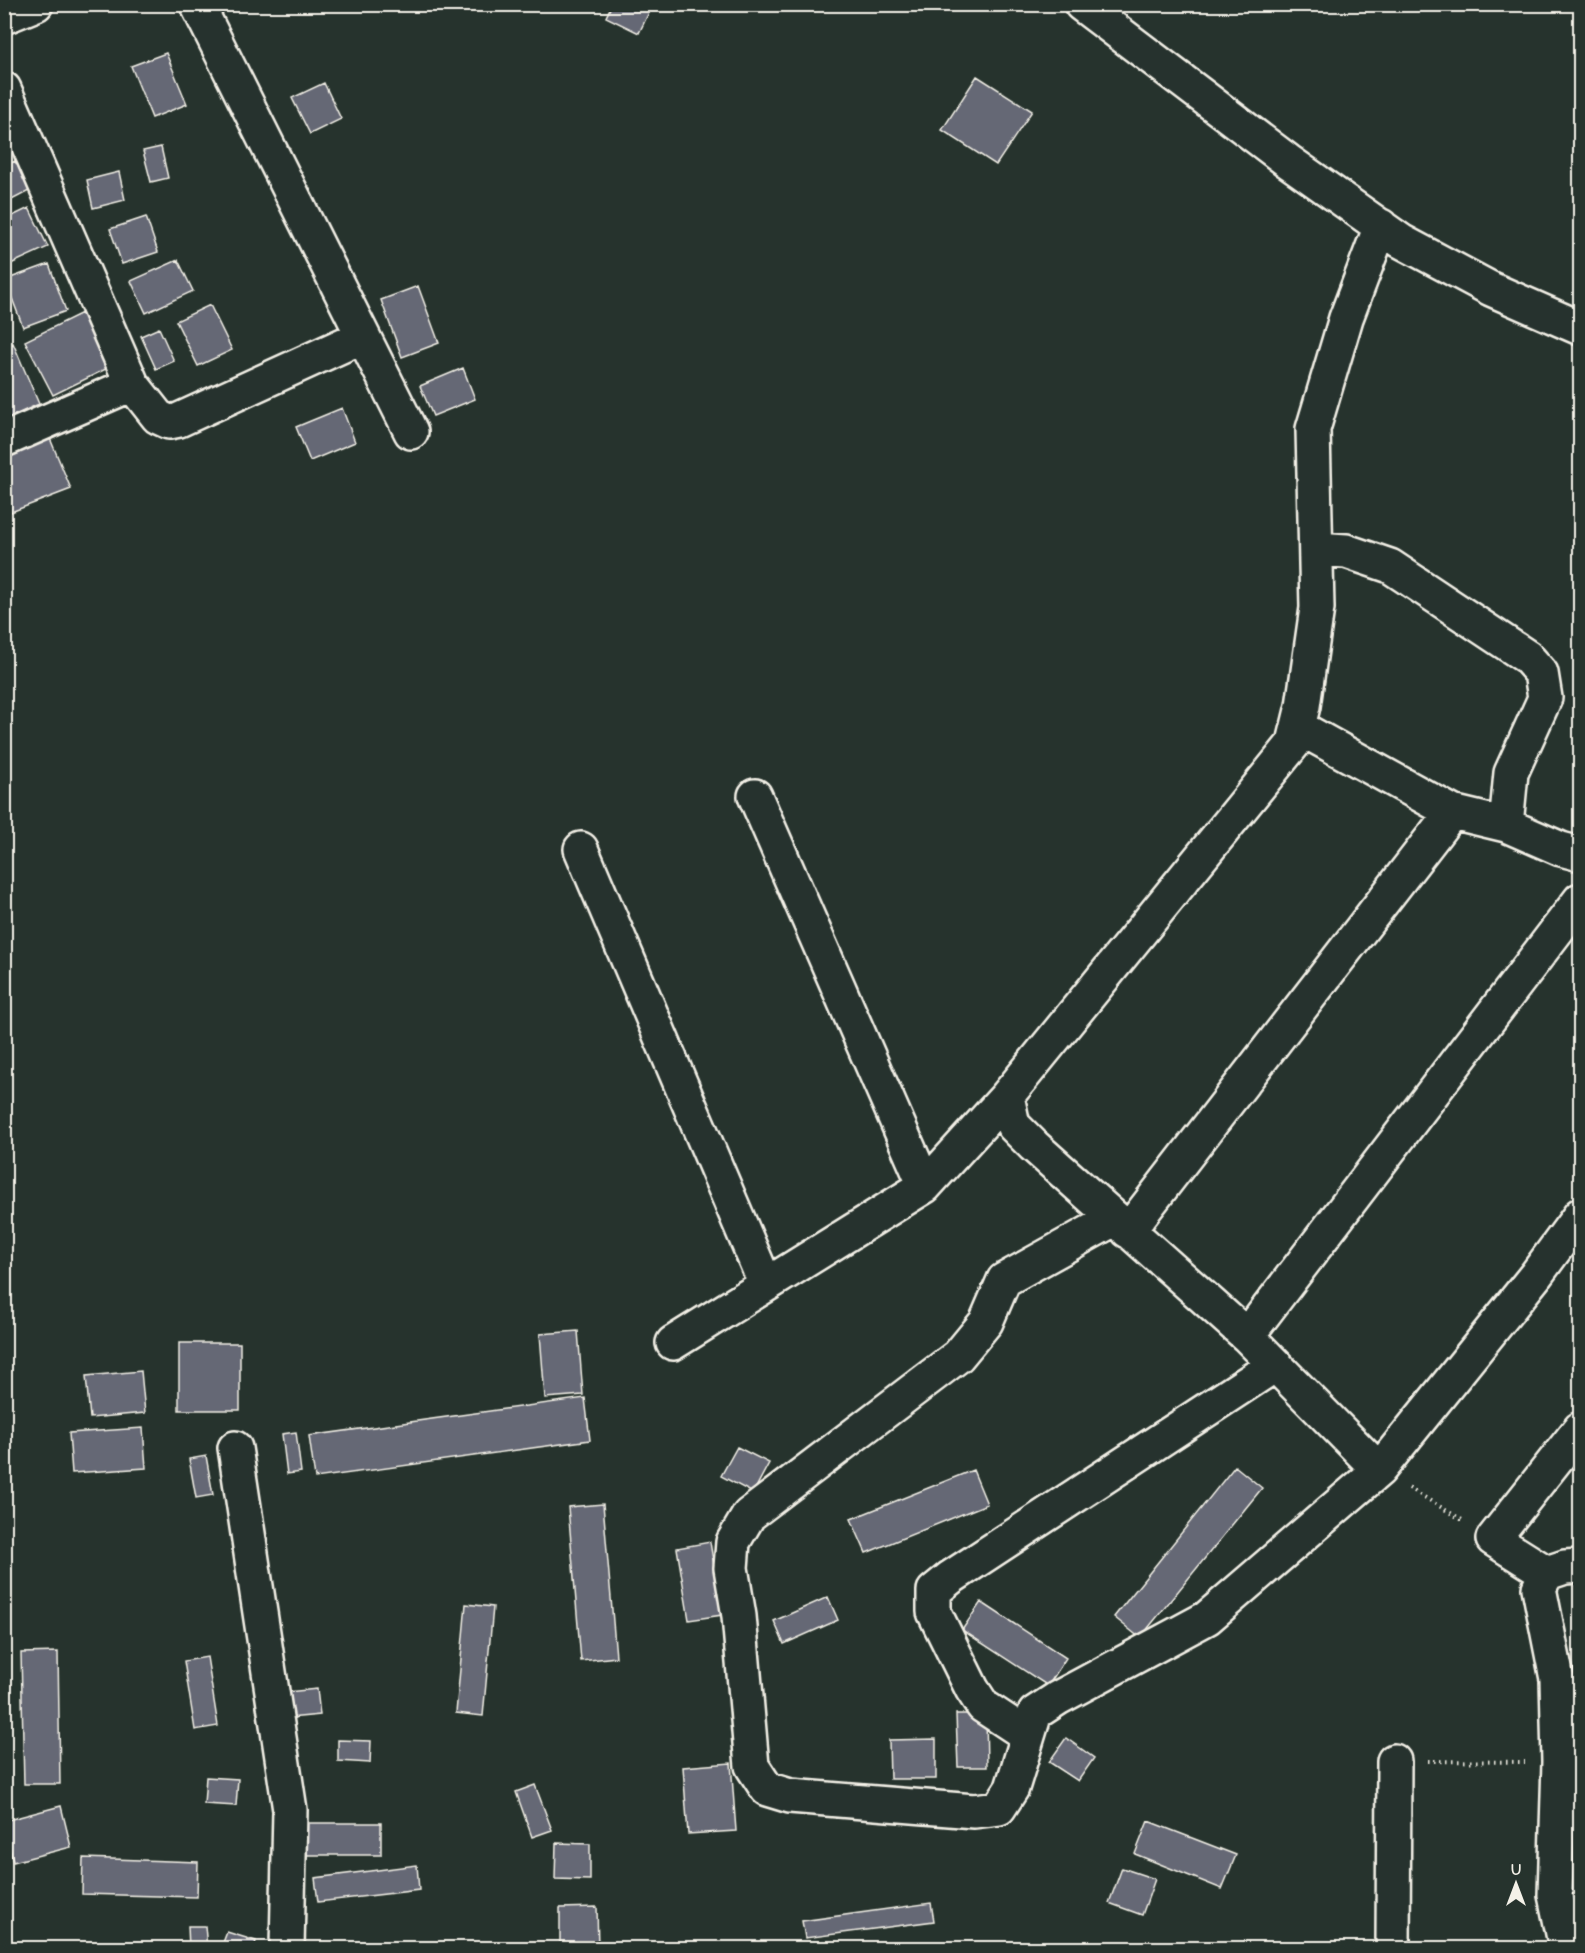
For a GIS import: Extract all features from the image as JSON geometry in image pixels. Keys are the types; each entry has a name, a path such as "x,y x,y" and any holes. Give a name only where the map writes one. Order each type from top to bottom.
{"street":[{"path":"4,17 36,4"},
{"path":"197,4 411,432"},
{"path":"1081,4 1288,161 1401,241 1491,289 1581,328"},
{"path":"4,89 132,384 158,417 169,422 179,420 363,336"},
{"path":"673,1343 925,1186 1007,1096 1294,743 1303,706 1317,608 1313,429 1346,318 1381,226"},
{"path":"4,440 132,384"},
{"path":"1316,549 1346,551 1390,566 1527,657 1541,673 1545,698 1511,773 1506,825"},
{"path":"1298,727 1452,812 1506,825 1561,849 1581,854"},
{"path":"755,796 925,1186"},
{"path":"1452,812 1121,1225 1004,1280 986,1322 958,1356 749,1515 733,1542 731,1568 739,1616 752,1766 767,1789 790,1796 974,1811 999,1808 1012,1788 1035,1713 1058,1698 1208,1618 1379,1470 1536,1275 1581,1215"},
{"path":"582,849 766,1285"},
{"path":"1247,1336 1581,900"},
{"path":"1007,1096 1014,1125 1034,1146 1247,1336 1379,1470"},
{"path":"1027,1735 983,1706 977,1698 934,1612 934,1591 950,1578 1275,1365"},
{"path":"1547,1573 1493,1539 1581,1429"},
{"path":"235,1449 290,1810 287,1948"},
{"path":"1566,1948 1555,1895 1570,1762 1539,1588 1547,1573 1565,1567 1581,1566"},
{"path":"1393,1948 1394,1761"}],"path":[{"path":"1379,1470 1493,1539"},
{"path":"1394,1761 1570,1762"}],"building":[{"path":"612,4 653,4 639,33 606,17"},
{"path":"166,53 187,104 152,118 131,66"},
{"path":"977,76 1032,111 996,165 942,130"},
{"path":"324,83 341,119 310,134 292,98"},
{"path":"4,136 12,151 4,155"},
{"path":"161,147 168,178 151,182 143,151"},
{"path":"15,161 31,190 4,204 4,166"},
{"path":"119,172 125,200 93,208 87,180"},
{"path":"29,208 48,247 4,267 4,220"},
{"path":"146,217 158,252 122,264 110,229"},
{"path":"178,260 193,291 146,313 131,281"},
{"path":"49,264 66,311 23,327 5,280"},
{"path":"418,286 439,343 402,357 381,300"},
{"path":"210,305 232,350 198,366 176,321"},
{"path":"82,313 110,367 53,395 25,341"},
{"path":"159,328 174,361 156,369 141,336"},
{"path":"13,343 39,404 4,420 4,347"},
{"path":"463,368 475,399 433,416 420,386"},
{"path":"342,408 355,442 310,461 296,427"},
{"path":"49,436 71,489 11,512 4,494 4,453"},
{"path":"578,1331 583,1395 545,1398 540,1334"},
{"path":"179,1343 240,1343 240,1410 179,1410"},
{"path":"141,1371 145,1413 90,1418 86,1376"},
{"path":"585,1398 590,1440 315,1478 309,1436"},
{"path":"143,1428 146,1468 72,1473 69,1433"},
{"path":"296,1432 301,1472 287,1474 282,1434"},
{"path":"737,1447 769,1463 753,1493 721,1476"},
{"path":"206,1456 213,1495 196,1498 189,1459"},
{"path":"1235,1466 1262,1488 1140,1638 1114,1617"},
{"path":"973,1470 987,1504 866,1553 851,1519"},
{"path":"603,1504 616,1657 581,1661 568,1507"},
{"path":"710,1542 722,1615 689,1620 677,1548"},
{"path":"828,1597 838,1620 784,1644 774,1621"},
{"path":"981,1602 1066,1658 1048,1686 962,1630"},
{"path":"466,1604 493,1607 483,1716 456,1713"},
{"path":"58,1652 60,1784 24,1784 21,1653"},
{"path":"207,1657 218,1726 195,1730 184,1661"},
{"path":"317,1689 320,1715 279,1719 277,1693"},
{"path":"956,1714 986,1714 987,1767 958,1767"},
{"path":"1066,1738 1094,1758 1078,1781 1049,1762"},
{"path":"936,1739 936,1779 890,1779 889,1740"},
{"path":"338,1740 371,1741 370,1763 338,1761"},
{"path":"731,1763 736,1831 688,1834 683,1767"},
{"path":"206,1777 238,1779 236,1806 204,1804"},
{"path":"535,1785 552,1830 532,1837 516,1792"},
{"path":"61,1806 71,1847 13,1862 4,1821"},
{"path":"1148,1821 1236,1855 1222,1889 1135,1854"},
{"path":"304,1823 381,1823 381,1855 304,1855"},
{"path":"556,1843 590,1844 590,1880 555,1879"},
{"path":"83,1858 198,1862 197,1897 82,1894"},
{"path":"417,1865 419,1890 318,1902 315,1878"},
{"path":"1122,1868 1155,1879 1142,1915 1109,1903"},
{"path":"931,1903 934,1921 805,1938 802,1921"},
{"path":"597,1907 598,1948 560,1948 560,1908"},
{"path":"188,1926 205,1926 207,1948 189,1948"},
{"path":"227,1932 256,1941 254,1948 221,1948"}]}
